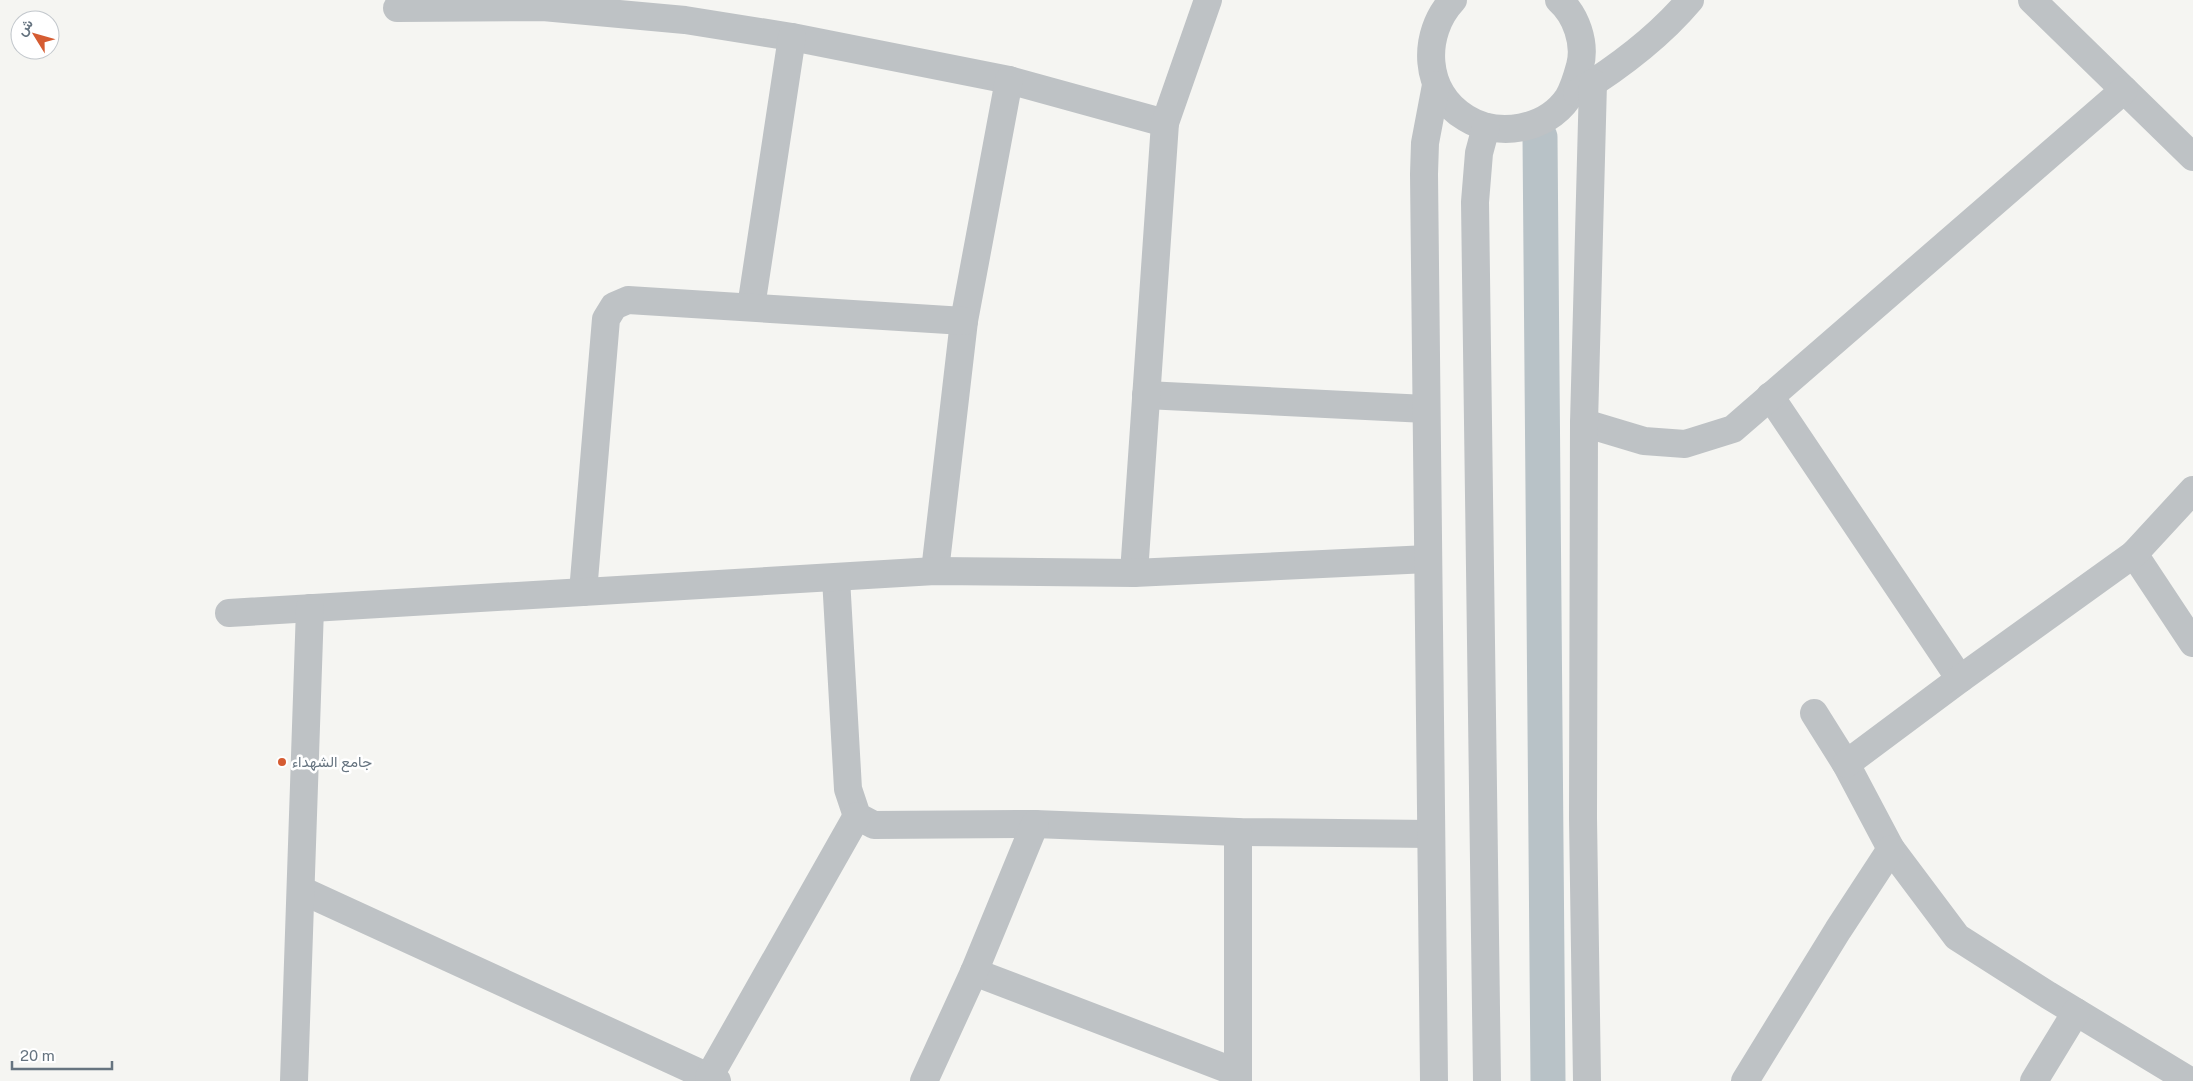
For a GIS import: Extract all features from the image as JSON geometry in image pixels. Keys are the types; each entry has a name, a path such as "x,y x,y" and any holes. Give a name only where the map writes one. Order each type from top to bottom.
{"street":[{"path":"1134,573 1165,123 1208,0"},
{"path":"1426,0 1436,26"},
{"path":"1453,0 1445,9 1436,26 1431,46 1431,65 1436,85 1448,104 1465,118 1486,127 1504,130 1522,128 1539,122 1555,112 1567,98 1576,81 1581,62 1581,42 1575,23 1559,0"},
{"path":"1567,98 1593,83 1638,51 1678,15 1690,0"},
{"path":"2032,0 2193,158"},
{"path":"397,8 543,7 685,20 792,37 1009,80 1165,123"},
{"path":"751,307 792,37"},
{"path":"934,571 964,321 1009,80"},
{"path":"1587,1081 1583,818 1584,423 1593,83"},
{"path":"1434,1081 1424,174 1426,143 1436,85"},
{"path":"1584,423 1644,441 1685,444 1734,429 2124,90"},
{"path":"1486,127 1477,170 1475,202 1487,1081"},
{"path":"583,592 606,319 614,306 628,300 964,321"},
{"path":"1146,395 1426,409"},
{"path":"1770,396 1960,679"},
{"path":"1846,764 1960,679 2134,554 2193,490"},
{"path":"2134,554 2193,643"},
{"path":"229,613 934,571 1134,573 1428,559"},
{"path":"836,578 848,789 857,816 874,825 1035,824 1238,832 1432,834"},
{"path":"294,1081 310,608"},
{"path":"1814,713 1846,764 1891,849 1957,937 2190,1081"},
{"path":"301,890 700,1077 857,816"},
{"path":"924,1081 974,972 1035,824"},
{"path":"974,972 1238,1077 1238,832"},
{"path":"1745,1081 1838,930 1891,849"},
{"path":"2034,1081 2076,1012"}],"waterway":[{"path":"1540,137 1548,1081"}],"place":[{"name":"جامع الشهداء","path":"282,762"}]}
